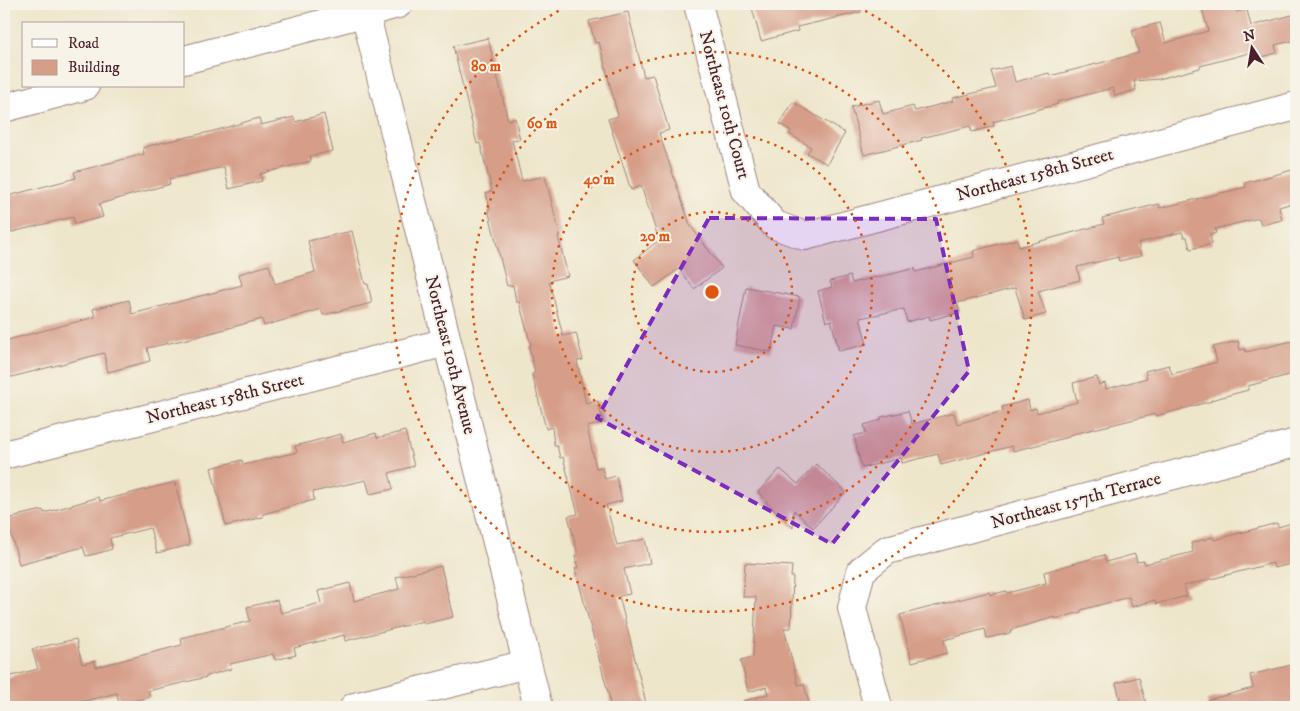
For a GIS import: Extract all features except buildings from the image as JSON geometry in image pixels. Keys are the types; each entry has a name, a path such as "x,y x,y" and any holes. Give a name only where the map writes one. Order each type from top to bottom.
{"street":[{"path":"185,60 364,8 398,4"},
{"name":"Northeast 10th Court","path":"698,4 746,191 776,225"},
{"name":"Northeast 10th Avenue","path":"364,8 538,707"},
{"path":"4,108 78,88"},
{"name":"Northeast 158th Street","path":"776,225 805,236 1296,106"},
{"name":"Northeast 158th Street","path":"4,455 447,342"},
{"name":"Northeast 157th Terrace","path":"878,707 852,608 861,571 887,550 1296,443"},
{"path":"354,707 527,664"}],"highlighted area":[{"path":"709,218 936,219 969,371 832,544 597,418"}]}
